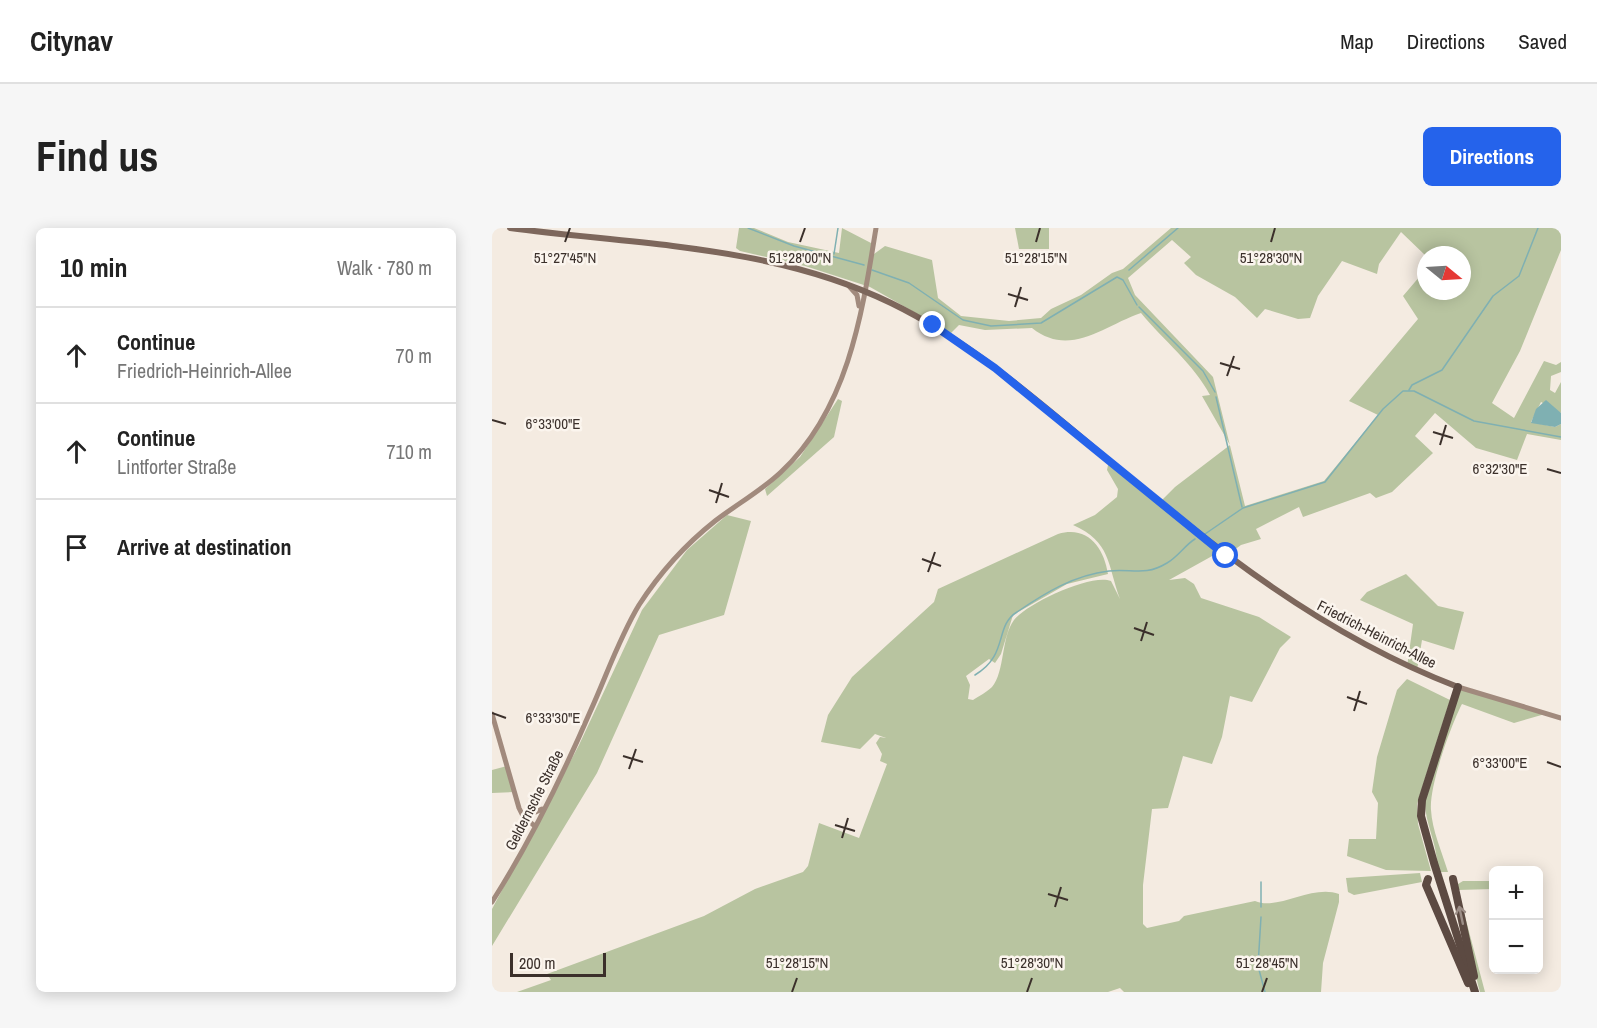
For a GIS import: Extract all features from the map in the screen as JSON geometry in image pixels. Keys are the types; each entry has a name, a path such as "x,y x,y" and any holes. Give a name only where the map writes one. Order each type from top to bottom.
{"highway":[{"path":"1458,687 1421,808 1441,888 1475,992"},
{"path":"1428,879 1426,885 1475,992"},
{"path":"1453,879 1475,992"}],"main road":[{"name":"Friedrich-Heinrich-Allee","path":"510,228 736,254 778,262 864,291 933,325 988,362 1256,578 1335,629 1412,669 1505,703 1561,718"},
{"name":"Geldernsche Straße","path":"492,902 546,806 629,624 653,586 686,548 714,522 781,472 805,447 822,422 846,370 876,228"},
{"path":"847,285 857,295 860,309"},
{"path":"492,714 521,812 536,824"},
{"path":"527,816 537,813 546,806"},
{"path":"521,812 536,824"}],"green space":[{"path":"739,228 754,228 788,242 839,253 842,228 871,243 874,254 885,246 932,260 938,298 961,316 1009,321 1041,318 1051,309 1081,295 1112,273 1123,269 1171,228 1561,228 1561,250 1520,351 1492,403 1514,418 1544,361 1556,365 1561,362 1561,372 1551,376 1550,390 1555,393 1561,382 1561,413 1541,402 1531,422 1555,427 1561,424 1561,440 1527,434 1517,460 1476,448 1435,413 1415,436 1433,453 1392,492 1376,498 1370,493 1303,517 1299,507 1256,529 1261,539 1241,545 1226,556 1228,558 1222,561 1214,555 1169,580 1185,578 1194,584 1201,598 1259,617 1291,637 1280,648 1252,702 1230,696 1222,737 1212,764 1183,756 1168,808 1152,809 1143,885 1143,924 1147,928 1179,921 1184,916 1255,901 1274,903 1318,892 1339,894 1339,902 1323,963 1321,992 1124,992 1120,988 1108,992 517,992 551,980 547,974 704,916 755,889 803,872 808,866 819,823 859,838 887,764 880,761 882,754 876,743 880,737 886,738 875,734 860,749 821,742 828,715 852,677 934,602 938,589 1058,534 1078,533 1093,541 1103,556 1108,574 1067,584 1013,615 1001,654 995,663 989,659 966,676 970,685 968,699 973,700 990,689 996,681 1010,627 1021,613 1031,606 1089,581 1111,581 1120,599 1101,546 1095,539 1073,525 1095,515 1117,497 1118,489 1107,470 1109,460 1160,502 1175,487 1230,445 1202,396 1210,395 1203,383 1187,362 1141,313 1086,337 1073,340 1046,337 1032,328 985,330 959,325 951,333 870,287 805,266 740,251 736,248","holes":["1401,232 1417,247 1471,246 1471,300 1417,300 1417,280 1403,296 1418,319 1349,401 1378,415 1324,481 1245,506 1213,377 1135,295 1128,278 1172,240 1191,257 1184,263 1196,275 1235,297 1257,318 1265,309 1298,319 1310,318 1318,296 1342,261 1377,274 1379,264"]},
{"path":"1015,228 1049,228 1049,249 1019,249"},
{"path":"838,399 842,401 834,437 767,496 765,489 800,457"},
{"path":"727,515 751,521 724,615 659,635 597,773 492,946 492,909 579,745 642,610 687,550"},
{"path":"1406,574 1438,606 1464,612 1454,650 1422,640 1417,670 1407,667 1413,624 1360,600 1367,592"},
{"path":"1407,679 1450,700 1417,804 1418,824 1431,871 1386,870 1347,856 1349,839 1376,839 1378,803 1372,792 1377,757 1397,690"},
{"path":"1458,687 1545,714 1514,723 1462,704 1452,726 1433,786 1431,810 1433,825 1448,872 1436,872 1436,854 1425,800"},
{"path":"507,766 514,792 492,793 492,770"},
{"path":"1420,873 1422,882 1354,895 1348,892 1346,878"},
{"path":"1463,881 1489,881 1489,889 1458,890 1485,992 1480,992 1478,985 1457,891 1458,884"}],"water":[{"path":"1546,400 1561,413 1561,424 1555,427 1531,423 1536,409"}],"waterway":[{"path":"748,228 794,246 864,265"},
{"path":"834,254 838,228"},
{"path":"1129,270 1178,228"},
{"path":"1409,390 1412,385 1442,370 1493,296 1519,276 1538,228"},
{"path":"872,270 909,283 963,320 991,326 1041,323 1117,277 1123,280 1137,305"},
{"path":"1139,307 1203,371 1215,392"},
{"path":"1205,534 1243,508 1325,482 1383,409 1403,391 1414,391 1474,421 1561,437"},
{"path":"1216,397 1242,507"},
{"path":"975,675 993,659 1010,618 1038,598 1084,576 1117,570 1144,571 1159,567 1171,560 1195,539"},
{"path":"1261,882 1261,907"},
{"path":"1261,917 1258,966 1265,992"}],"route":[{"path":"933,325 995,368 1046,408 1226,556"}]}
